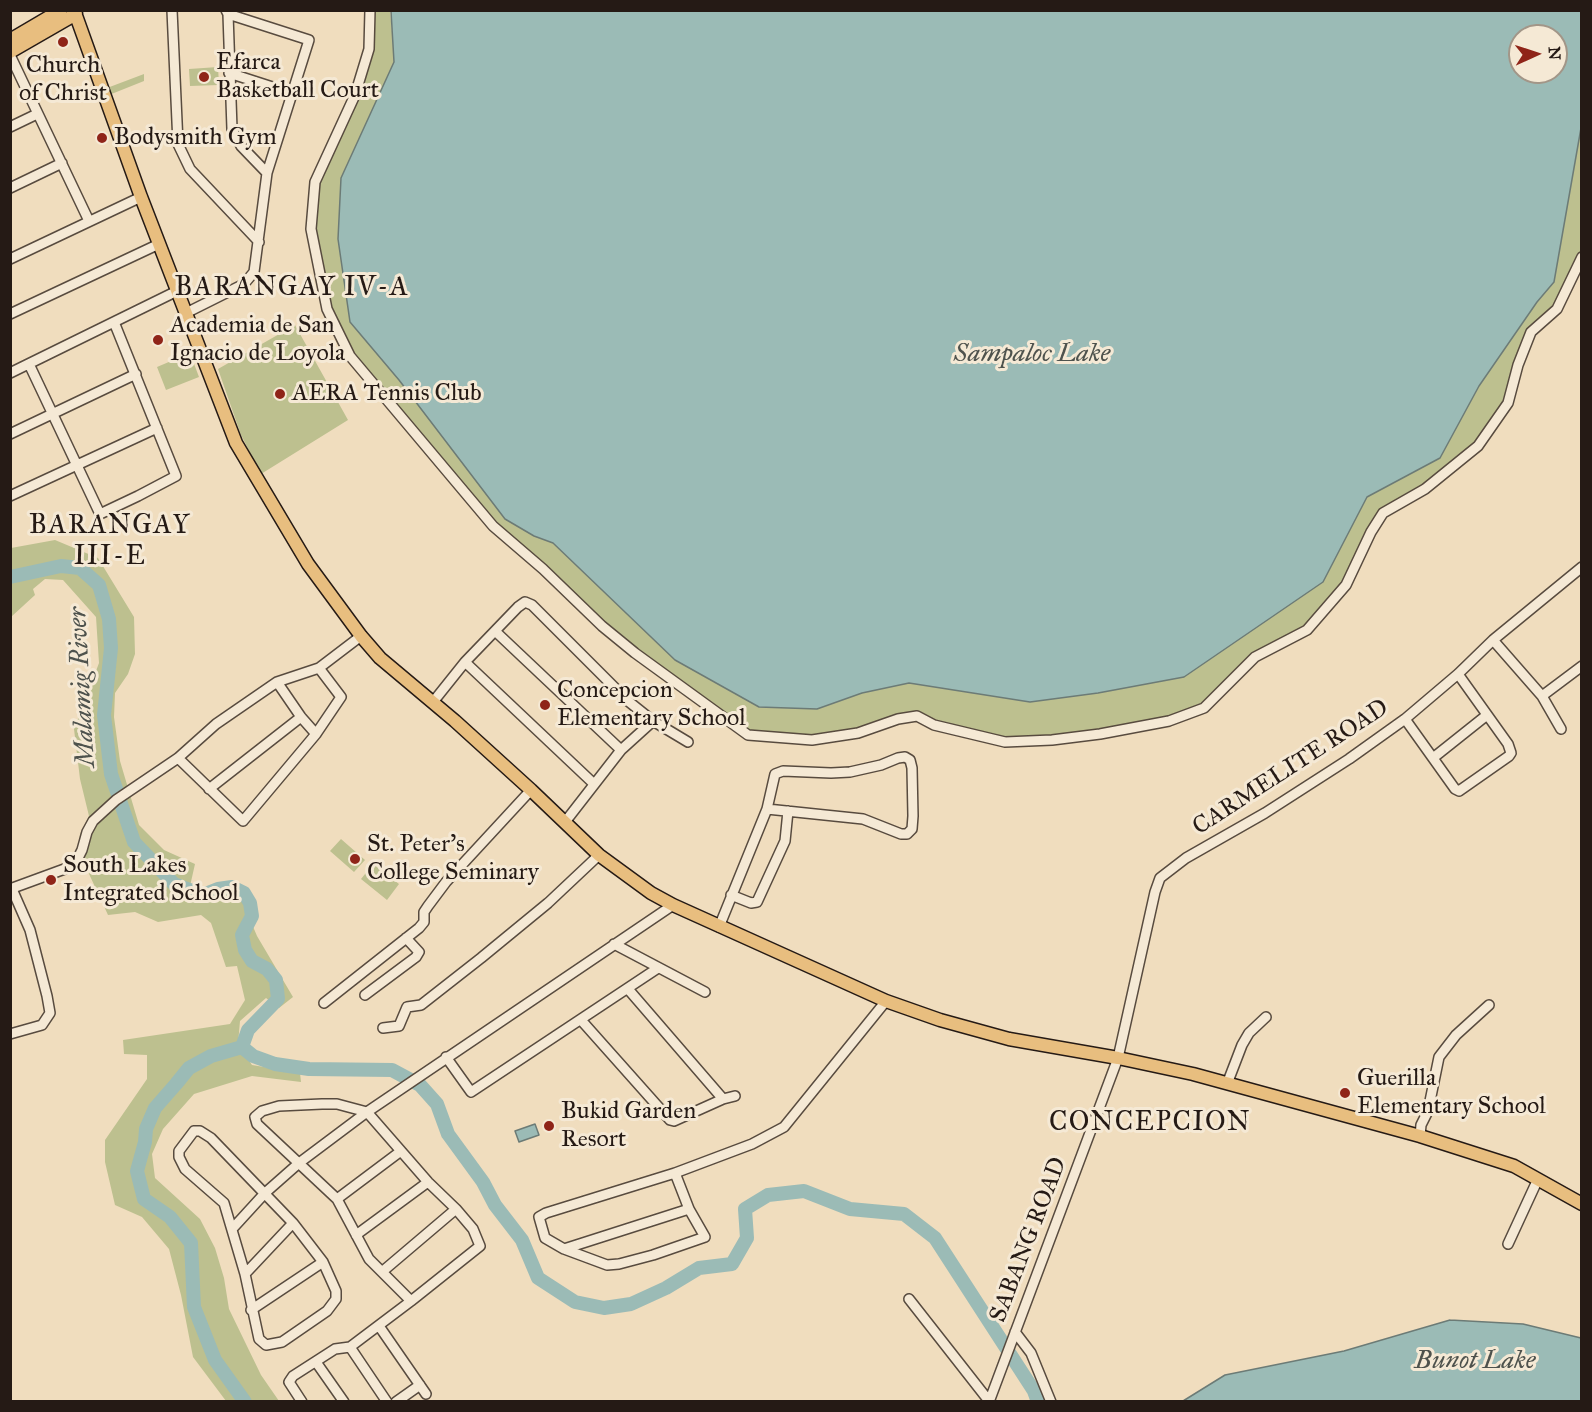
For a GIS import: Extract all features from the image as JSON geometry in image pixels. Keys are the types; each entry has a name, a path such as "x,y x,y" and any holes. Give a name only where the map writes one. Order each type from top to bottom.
{"main road":[{"path":"10,40 61,10"},
{"path":"10,53 75,12 141,197 241,452 308,564 380,658 531,790 599,855 651,893 673,905 886,1001 940,1020 1009,1039 1193,1074 1420,1136 1508,1164 1581,1204"}],"street":[{"path":"172,10 178,144 190,169 259,242"},
{"path":"370,10 369,49 356,95 315,182 311,229 327,309 350,356 493,526 576,599 602,626 635,653 748,735 812,740 858,733 898,719 917,716 934,725 1005,742 1052,740 1169,721 1204,708 1256,657 1307,630 1346,585 1371,532 1383,513 1425,489 1479,446 1508,403 1518,365 1531,332 1557,309 1581,257"},
{"path":"186,313 244,284 254,272 267,174 309,40 227,12 232,129 241,146 267,174"},
{"path":"10,53 89,221"},
{"path":"229,73 291,93"},
{"path":"10,127 38,114"},
{"path":"10,188 62,163"},
{"path":"10,259 141,197"},
{"path":"10,314 159,244"},
{"path":"10,373 177,291"},
{"path":"29,364 100,514 176,476 114,322"},
{"path":"10,434 52,416 136,374"},
{"path":"10,496 157,428"},
{"name":"CARMELITE ROAD","path":"1118,1058 1160,878 1186,858 1265,813 1349,759 1405,719 1458,674 1493,640 1581,567"},
{"path":"433,702 465,662 525,602 532,604 628,701 652,721 688,742"},
{"path":"495,631 621,750"},
{"path":"10,1034 42,1025 50,1013 30,930 11,889 70,867 76,862 82,850 93,821 116,800 178,758 216,724 277,682 319,668 361,636"},
{"path":"1493,640 1542,696 1561,729"},
{"path":"465,662 594,783"},
{"path":"1542,696 1581,666"},
{"path":"178,758 243,821 316,734 341,697 319,668"},
{"path":"1405,719 1455,789 1459,791 1509,756 1511,749 1458,674"},
{"path":"277,682 301,717 316,734"},
{"path":"1433,758 1487,715"},
{"path":"209,789 301,717"},
{"path":"565,822 621,750 652,721"},
{"path":"718,927 767,809 776,774 783,771 831,773 864,769 905,757 910,760 913,816 912,830 907,834 901,834 863,819 767,809"},
{"path":"324,1003 424,922 424,912 446,882 531,790"},
{"path":"731,895 751,903 757,902 785,841 788,811"},
{"path":"384,1028 399,1026 407,1007 421,1005 473,965 548,903 599,855"},
{"path":"232,1228 265,1193 299,1163 367,1112 673,905"},
{"path":"365,995 416,957 419,952 406,938"},
{"path":"615,944 705,992"},
{"path":"446,1057 471,1092 658,968"},
{"path":"628,989 723,1099"},
{"path":"675,1173 689,1209 705,1238 653,1255 619,1264 607,1264 564,1250 544,1238 539,1216 675,1173 752,1144 784,1127 886,1001"},
{"path":"1420,1136 1421,1125 1428,1111 1439,1057 1456,1035 1489,1005"},
{"path":"1227,1084 1242,1045 1249,1033 1266,1017"},
{"path":"581,1020 670,1120 674,1121 735,1096"},
{"name":"SABANG ROAD","path":"989,1401 1118,1058"},
{"path":"302,1401 289,1382 293,1376 335,1349 350,1347 379,1326 411,1301 480,1246 473,1229 367,1112 337,1104 279,1106 262,1111 255,1117 257,1124 337,1199 369,1259 411,1301"},
{"path":"194,1131 200,1131 211,1138 265,1193 323,1262 336,1291 336,1299 327,1311 282,1342 266,1345 259,1339 225,1203 185,1169 179,1157 179,1151 194,1131"},
{"path":"337,1199 400,1151"},
{"path":"1508,1244 1538,1179"},
{"path":"356,1235 428,1182"},
{"path":"382,1271 456,1209"},
{"path":"564,1250 689,1209"},
{"path":"244,1274 293,1224"},
{"path":"251,1310 323,1262"},
{"path":"909,1299 989,1401"},
{"path":"379,1326 426,1394"},
{"path":"1015,1332 1031,1353 1051,1401"},
{"path":"350,1347 387,1401"},
{"path":"315,1362 344,1401"},
{"path":"396,1401 420,1384"}],"green space":[{"path":"370,11 390,11 395,62 341,179 350,322 534,536 553,543 675,660 862,693 909,683 1030,702 1323,582 1367,497 1440,458 1479,386 1537,302 1554,282 1581,128 1581,257 1550,315 1531,332 1508,403 1478,446 1383,513 1359,560 1307,630 1255,657 1204,708 1169,721 1005,742 917,716 812,740 748,735 635,653 493,526 350,356 327,309 311,229 315,182 369,49"},
{"name":"Efarca Basketball Court","path":"218,67 219,85 190,86 189,69"},
{"path":"144,74 144,81 109,95 107,88"},
{"name":"AERA Tennis Club","path":"295,325 348,420 261,474 241,435 218,369"},
{"path":"190,353 199,377 166,390 157,367"},
{"path":"55,540 98,558 134,617 135,654 128,674 115,693 114,717 120,761 139,825 164,850 195,864 188,895 207,901 224,894 240,896 257,936 293,997 279,1008 266,998 240,1021 238,1044 252,1065 300,1073 301,1082 252,1076 194,1094 163,1129 152,1154 155,1178 200,1219 215,1248 224,1278 229,1309 261,1375 279,1401 226,1401 193,1357 169,1249 142,1217 115,1205 105,1162 105,1140 147,1079 147,1055 124,1054 123,1040 230,1024 245,1000 237,966 226,967 211,923 201,915 158,922 135,912 108,915 78,850 80,834 89,816 80,779 74,729 99,663 96,617 63,580 45,579 33,589 35,595 11,617 11,548"},
{"path":"341,839 365,860 354,872 330,851"},
{"path":"373,864 399,884 387,900 361,879"}],"water":[{"name":"Sampaloc Lake","path":"391,11 1581,11 1581,128 1554,282 1537,302 1479,386 1440,458 1367,497 1323,582 1184,677 1098,693 1030,702 909,683 862,693 817,709 759,707 675,660 553,543 534,536 505,519 399,380 350,322 338,239 341,178 394,62"},
{"path":"535,1124 539,1135 519,1142 515,1131"},
{"name":"Bunot Lake","path":"1450,1320 1523,1324 1581,1338 1581,1401 1183,1401 1225,1375 1344,1351"}],"waterway":[{"name":"Malamig River","path":"10,577 61,566 80,568 99,585 109,619 111,648 104,715 111,774 134,842 174,884 203,895 232,887 244,893 250,903 252,916 242,935 245,950 252,961 267,969 276,980 278,999 248,1030 242,1047"},
{"path":"242,1047 253,1056 275,1064 309,1069 392,1070 420,1085 437,1104 448,1134 483,1182 495,1205 522,1240 538,1278 575,1302 604,1308 631,1304 666,1288 699,1268 732,1264 747,1238 745,1209 768,1195 804,1191 850,1209 904,1214 935,1238 1034,1391 1038,1402"},
{"name":"Malamig River","path":"242,1047 211,1056 189,1068 155,1108 146,1129 137,1171 144,1199 170,1217 191,1243 194,1307 215,1360 245,1402"}],"place":[{"name":"Church of Christ","path":"63,42"},
{"name":"Efarca Basketball Court","path":"204,77"},
{"name":"Bodysmith Gym","path":"102,138"},
{"name":"Academia de San Ignacio de Loyola","path":"158,340"},
{"name":"AERA Tennis Club","path":"280,394"},
{"name":"Concepcion Elementary School","path":"545,705"},
{"name":"St. Peter's College Seminary","path":"355,859"},
{"name":"South Lakes Integrated School","path":"51,880"},
{"name":"Guerilla Elementary School","path":"1345,1093"},
{"name":"Bukid Garden Resort","path":"549,1126"}],"district":[{"name":"BARANGAY IV-A","path":"292,288"},
{"name":"BARANGAY III-E","path":"110,542"},
{"name":"CONCEPCION","path":"1150,1123"}]}
